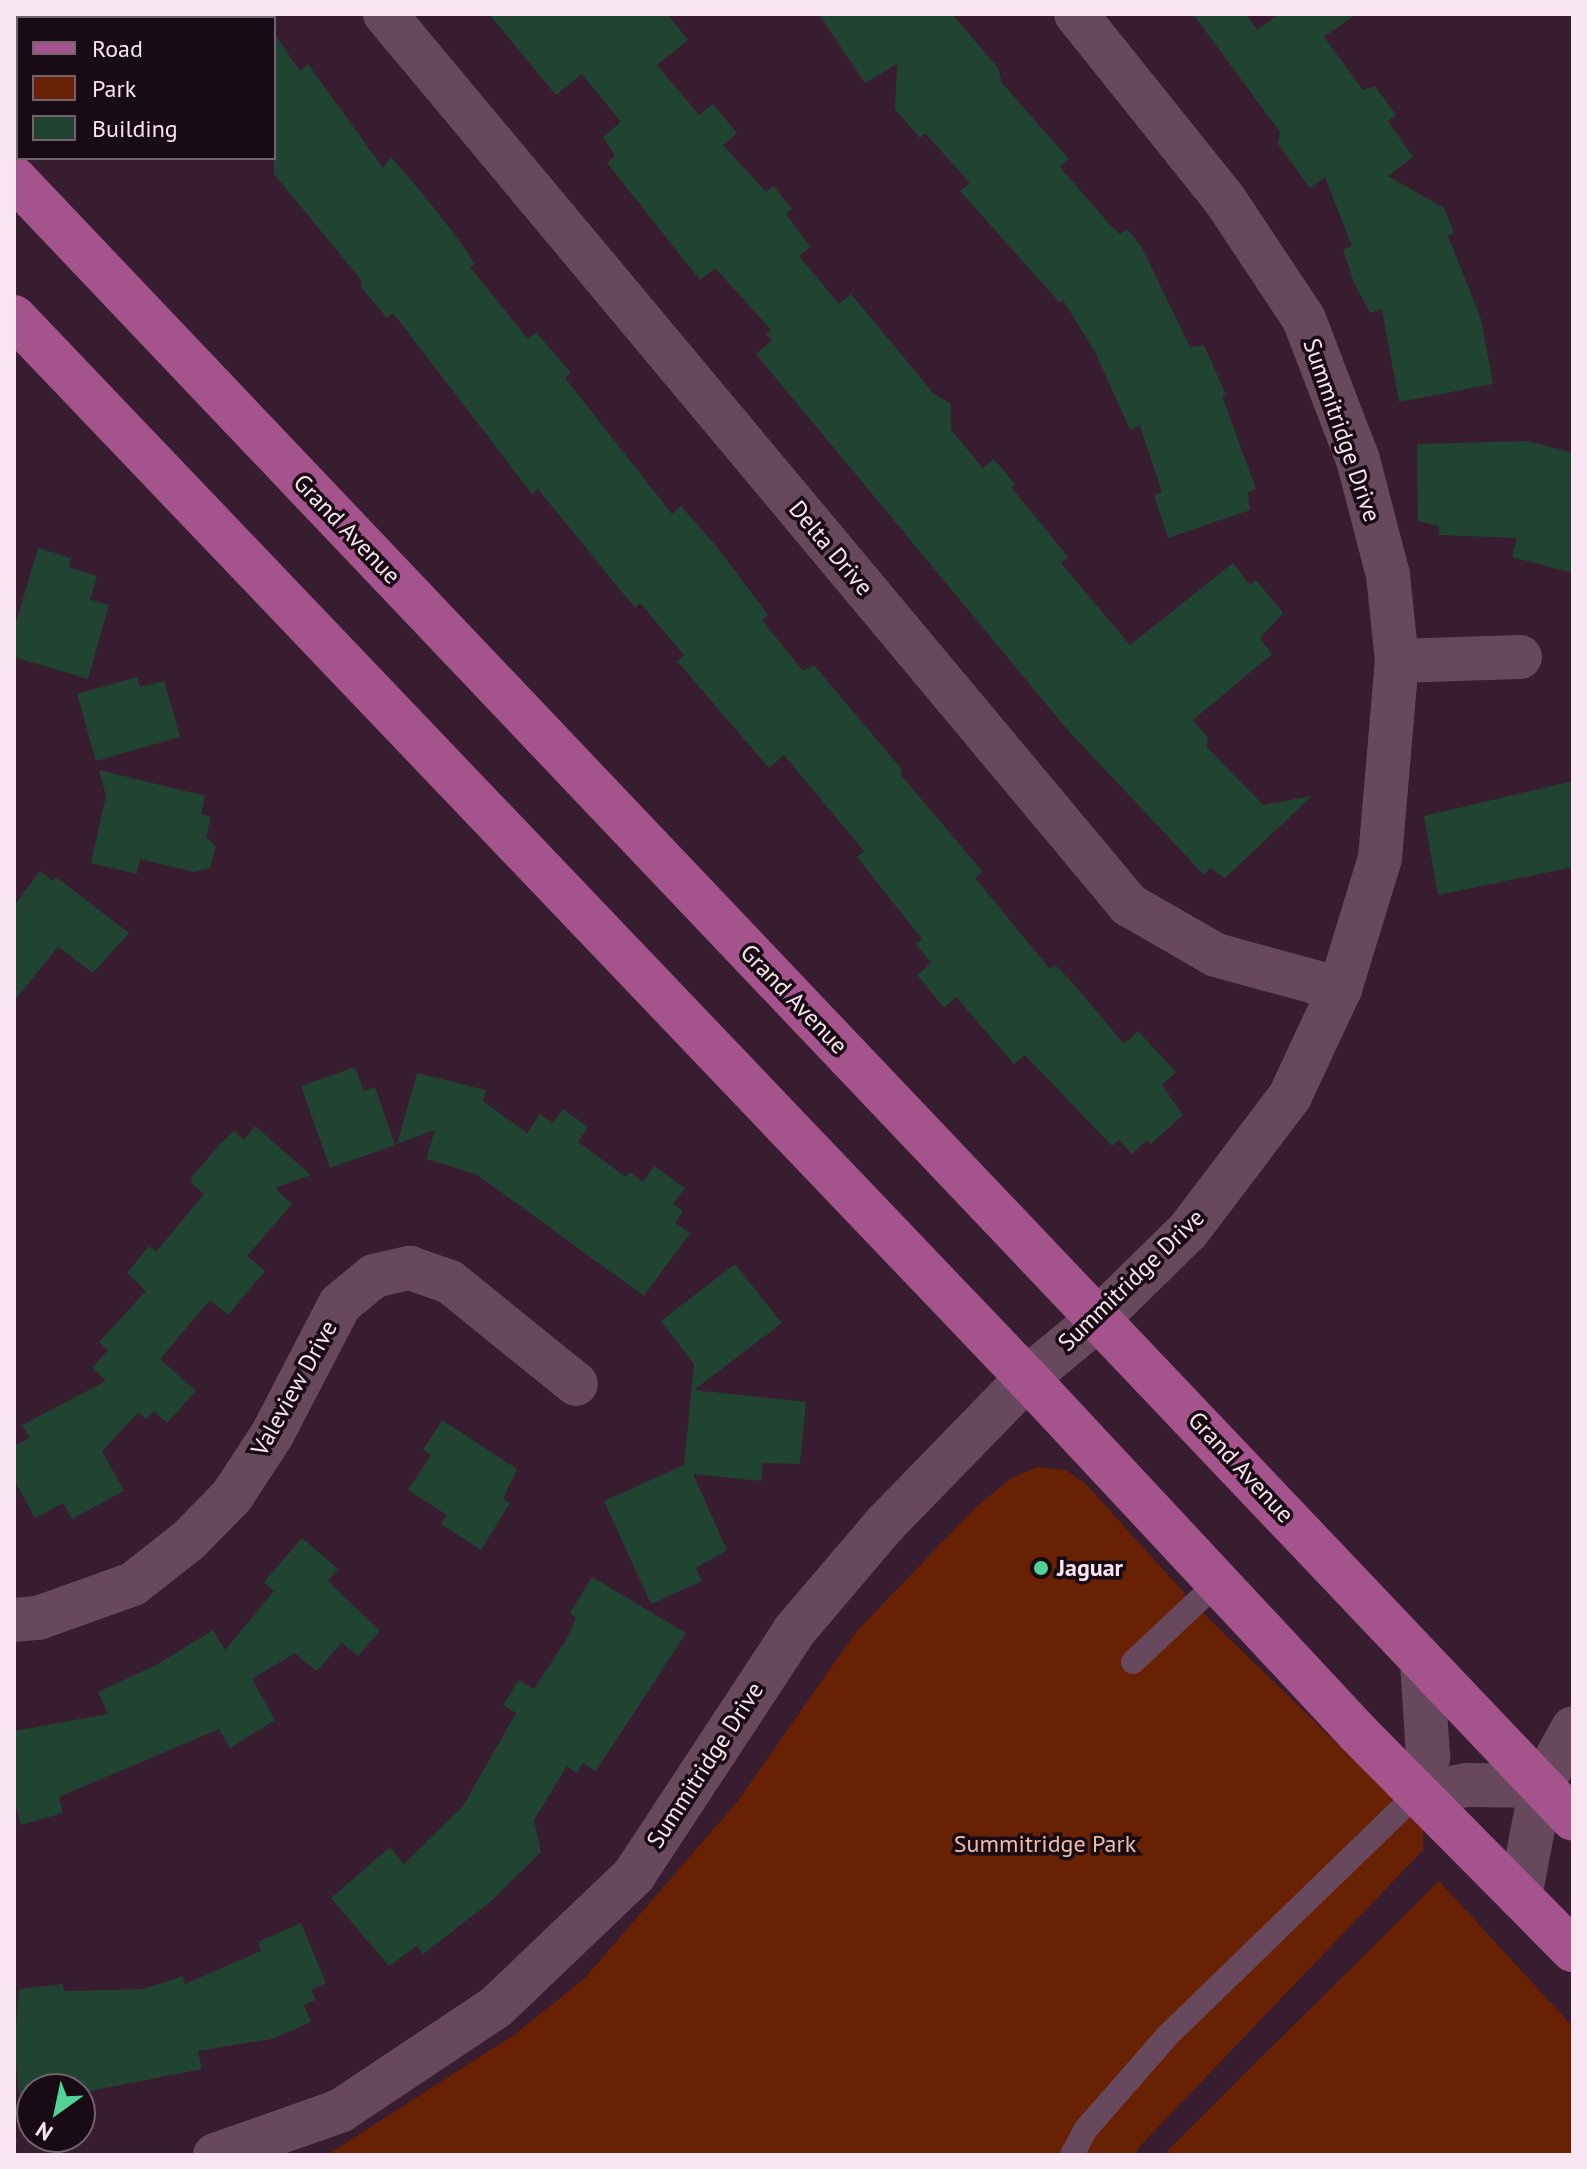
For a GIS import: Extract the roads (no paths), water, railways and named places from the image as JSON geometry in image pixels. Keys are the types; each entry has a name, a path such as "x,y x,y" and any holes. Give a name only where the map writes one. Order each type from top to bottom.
{"main road":[{"name":"Grand Avenue","path":"14,178 1573,1819"},
{"path":"14,317 1027,1378 1417,1794 1573,1950"}],"street":[{"name":"Delta Drive","path":"385,14 1129,905 1216,955 1340,989"},
{"name":"Summitridge Drive","path":"215,2155 340,2111 496,2007 634,1875 794,1631 886,1523 1027,1378 1098,1319 1188,1231 1290,1096 1340,989 1380,858 1397,661 1388,575 1358,460 1304,319 1225,200 1076,14"},
{"path":"1397,661 1520,657"},
{"name":"Valeview Drive","path":"14,1620 38,1618 133,1584 189,1540 232,1496 273,1433 340,1304 374,1276 410,1268 450,1282 576,1384"},
{"path":"1422,1662 1428,1757 1417,1794 1467,1785 1541,1786"},
{"path":"1520,1897 1541,1786 1573,1728"}],"lane":[{"path":"1133,1662 1217,1583"},
{"path":"1072,2155 1086,2129 1168,2035 1417,1794"}],"place":[{"name":"Jaguar","path":"1041,1568"}],"park label":[{"name":"Summitridge Park","path":"1045,1844"}]}
